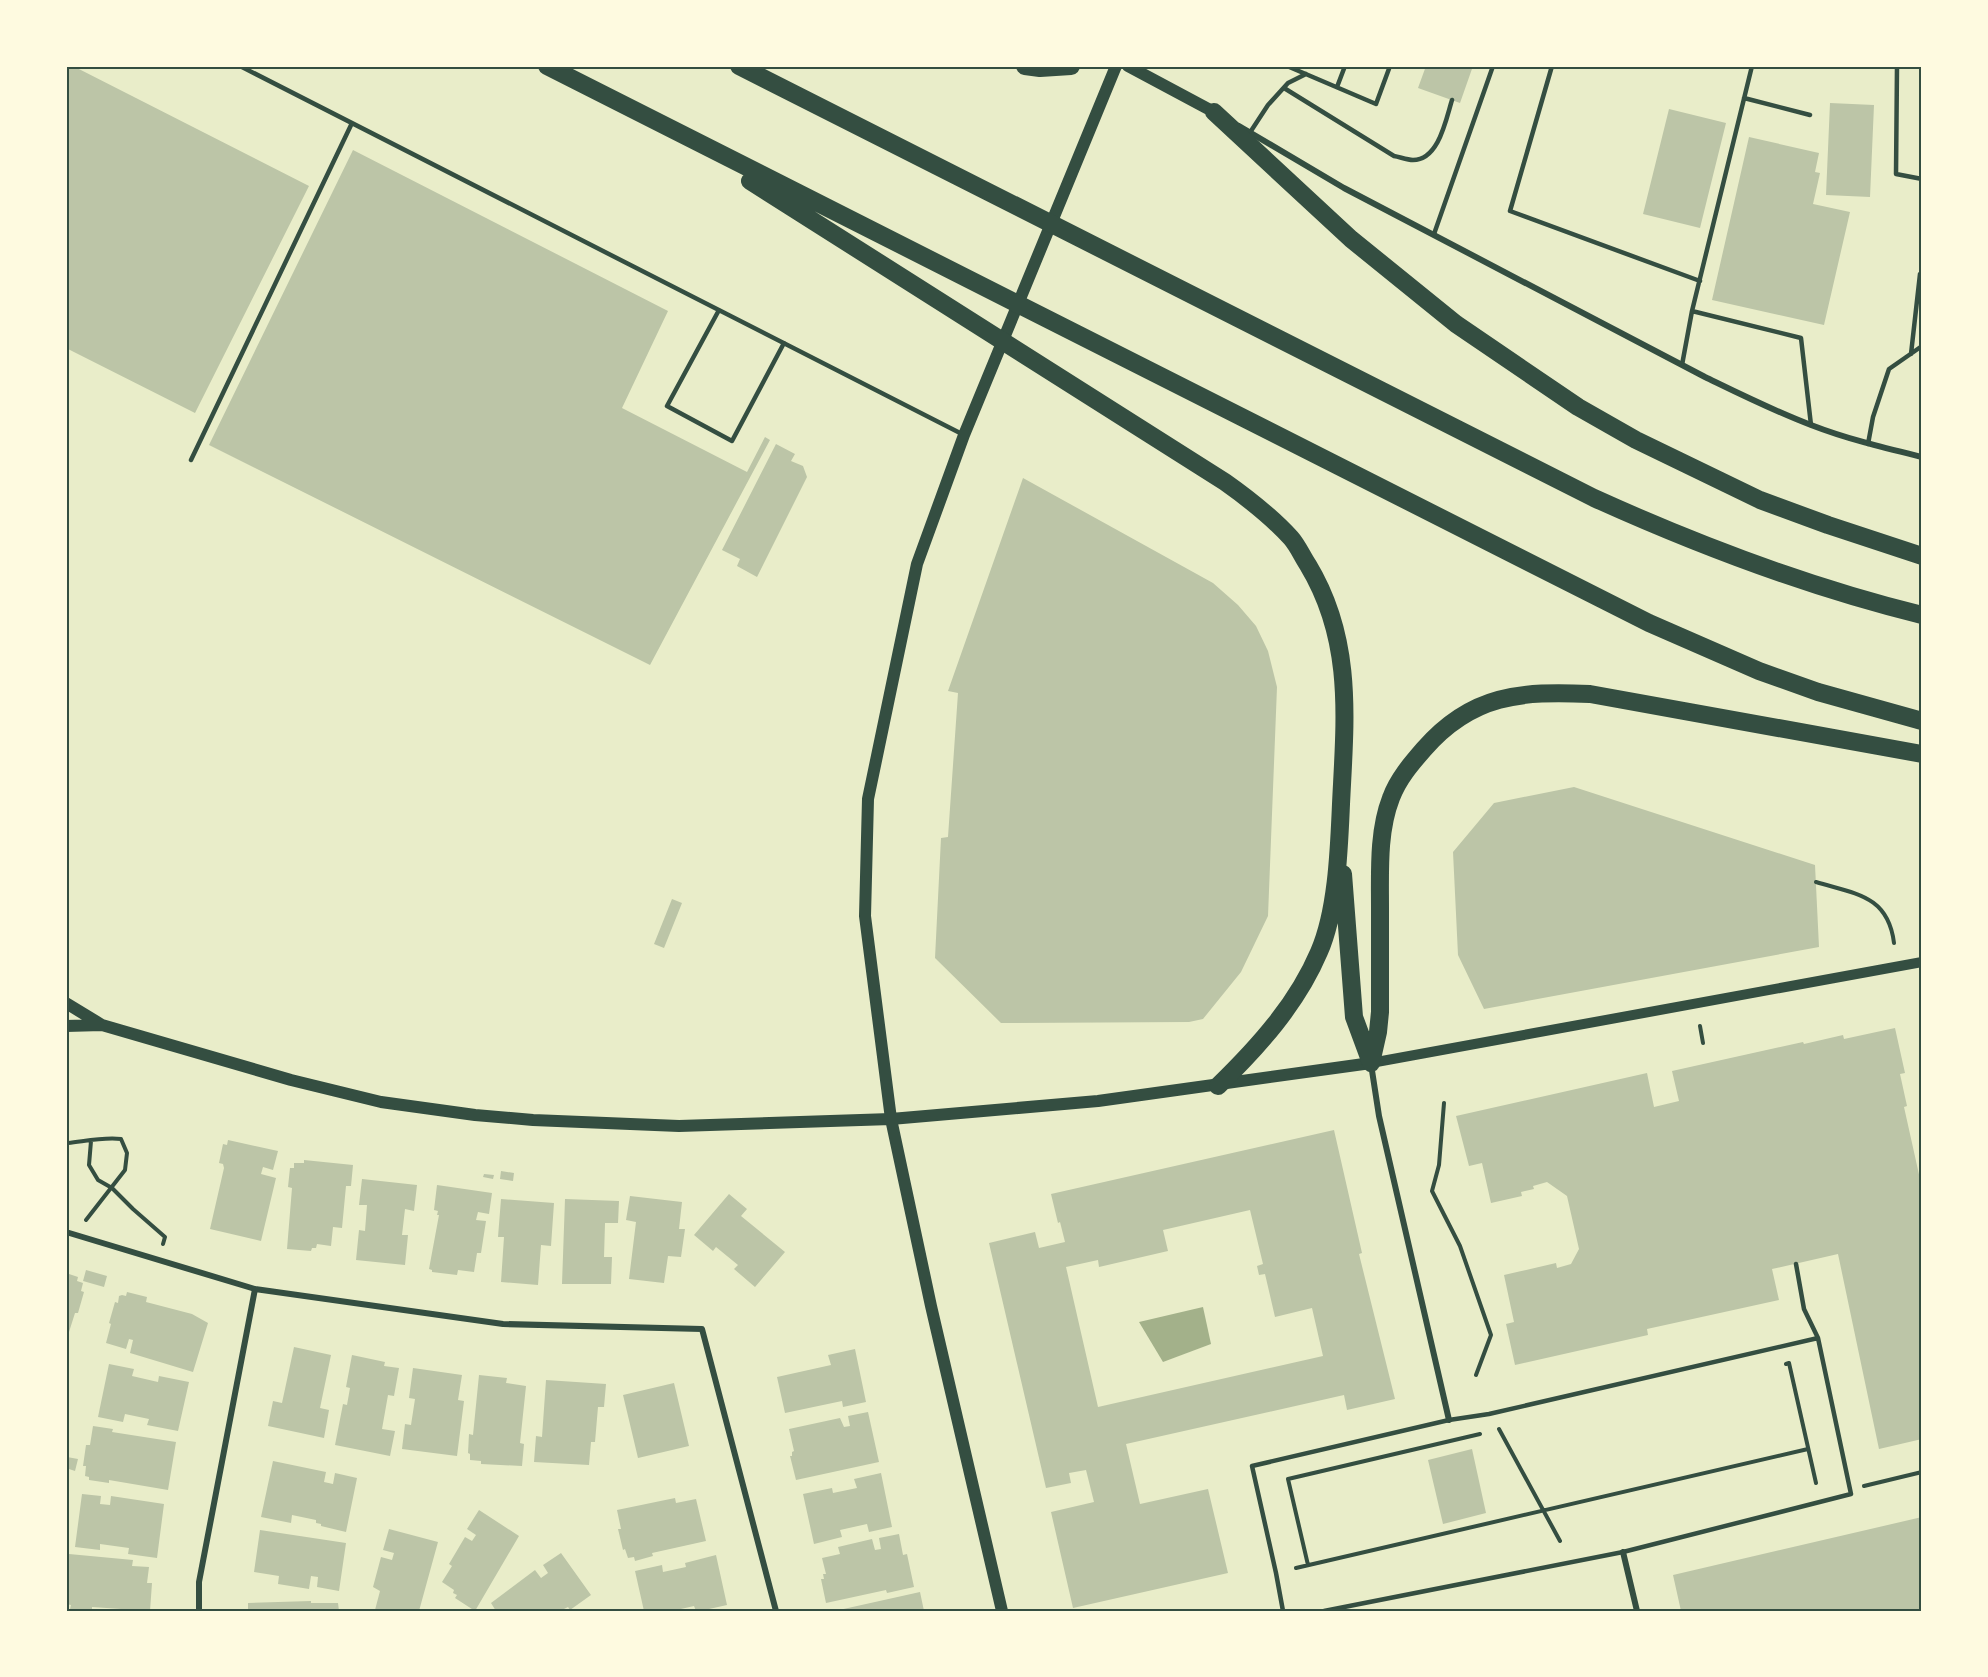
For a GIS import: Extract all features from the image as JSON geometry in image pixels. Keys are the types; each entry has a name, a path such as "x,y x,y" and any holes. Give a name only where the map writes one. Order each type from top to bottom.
{"highway":[{"path":"548,66 1649,623 1769,674 1818,692 1922,721"},
{"path":"740,66 1539,471 1648,523 1807,583 1922,615"},
{"path":"1025,66 1061,68 1071,66"},
{"path":"1214,112 1248,136 1351,239 1456,324 1578,407 1635,440 1760,500 1922,556"},
{"path":"650,118 1225,482 1265,512 1293,540 1315,576 1332,615 1341,655 1346,705 1340,824 1331,913 1320,951 1302,986 1253,1051 1218,1086"},
{"path":"1371,1064 1380,1012 1382,834 1391,799 1407,768 1437,734 1465,713 1504,698 1545,692 1590,694 1922,754"},
{"path":"1340,824 1354,1017 1371,1064"}],"main road":[{"path":"1002,1611 931,1306 891,1119 865,916 868,798 917,564 964,435 1116,66"},
{"path":"1128,66 1214,112"},
{"path":"66,1003 102,1025 291,1080 381,1102 475,1115 533,1120 680,1126 891,1119 1098,1101 1371,1064"},
{"path":"66,1026 102,1025"}],"street":[{"path":"1248,136 1682,365 1759,403 1812,425 1868,444 1922,458"},
{"path":"1449,1420 1382,1127 1371,1064 1922,962"},
{"path":"70,1233 255,1289 503,1324 702,1329 776,1611"},
{"path":"199,1611 201,1571 255,1289"},
{"path":"1623,1552 1637,1611"}],"lane":[{"path":"240,66 964,435"},
{"path":"1337,87 1345,66"},
{"path":"1290,67 1377,104 1390,66"},
{"path":"1434,234 1493,66"},
{"path":"1552,66 1510,211 1700,281"},
{"path":"1682,365 1692,311 1752,66"},
{"path":"1897,66 1896,174 1922,179"},
{"path":"1248,136 1269,105 1288,83 1306,74"},
{"path":"1284,88 1394,156 1414,160 1424,157 1433,150 1452,100"},
{"path":"1744,98 1810,115"},
{"path":"191,460 352,123"},
{"path":"1911,354 1922,272"},
{"path":"719,310 667,406 732,441 784,343"},
{"path":"1692,311 1801,338 1812,425"},
{"path":"1868,444 1873,417 1889,369 1922,346"},
{"path":"1324,1611 1623,1552 1851,1494 1818,1338 1804,1309 1796,1264"},
{"path":"1283,1611 1252,1466 1818,1338"}],"path":[{"path":"1816,882 1865,897 1880,907 1892,928 1894,943"},
{"path":"1700,1026 1703,1043"},
{"path":"1444,1103 1439,1165 1432,1191 1460,1246 1491,1335 1476,1375"},
{"path":"66,1141 68,1143 91,1141 104,1137 121,1139 127,1153 125,1170 112,1188 70,1233"},
{"path":"91,1141 89,1165 98,1180 112,1188 165,1237 159,1260"},
{"path":"1777,1366 1789,1363 1816,1483"},
{"path":"1308,1565 1288,1479 1511,1427"},
{"path":"1499,1430 1560,1541"},
{"path":"1296,1568 1808,1449"},
{"path":"1850,1489 1922,1472"}],"shaded area":[{"path":"1203,1307 1211,1344 1163,1362 1139,1322"}],"building":[{"path":"66,66 73,66 309,186 195,413 66,348"},
{"path":"1426,66 1473,66 1460,103 1418,88"},
{"path":"1830,103 1874,105 1870,197 1826,195"},
{"path":"1669,109 1726,123 1700,228 1643,214"},
{"path":"1749,137 1819,153 1815,172 1820,173 1813,204 1850,212 1824,325 1712,300"},
{"path":"353,150 668,311 622,408 747,472 765,437 770,440 650,665 209,445"},
{"path":"776,444 795,454 791,461 803,466 807,477 757,577 737,566 740,559 722,550"},
{"path":"1023,478 1213,583 1238,605 1256,626 1268,651 1277,687 1268,916 1241,972 1203,1019 1189,1022 1001,1023 935,958 941,838 948,837 958,693 948,691"},
{"path":"1574,787 1815,865 1819,947 1484,1009 1458,955 1453,852 1494,803"},
{"path":"672,899 682,903 664,948 654,944"},
{"path":"1895,1028 1905,1073 1900,1074 1907,1106 1904,1107 1922,1188 1922,1232 1920,1232 1922,1239 1922,1439 1879,1449 1838,1254 1772,1269 1779,1300 1647,1329 1648,1335 1515,1365 1506,1324 1514,1322 1504,1275 1556,1263 1557,1268 1571,1264 1579,1249 1567,1196 1547,1182 1533,1186 1534,1189 1521,1192 1522,1196 1491,1203 1482,1163 1469,1166 1456,1116 1647,1073 1654,1107 1679,1101 1672,1071 1803,1042 1804,1044 1843,1035 1844,1039"},
{"path":"1334,1130 1362,1253 1359,1254 1395,1399 1347,1410 1344,1395 1126,1444 1140,1504 1208,1489 1228,1573 1073,1608 1051,1512 1094,1502 1086,1470 1069,1473 1071,1483 1046,1488 989,1243 1035,1232 1039,1248 1065,1242 1051,1194","holes":["1250,1210 1263,1264 1257,1266 1259,1275 1265,1274 1275,1317 1312,1308 1323,1356 1098,1407 1066,1267 1098,1260 1099,1267 1168,1251 1163,1230"]},
{"path":"228,1140 278,1151 273,1170 263,1167 261,1174 276,1178 261,1241 210,1229 224,1168 223,1164 219,1163 223,1144 227,1145"},
{"path":"304,1160 353,1165 351,1186 346,1186 342,1228 333,1227 331,1246 317,1244 316,1248 312,1248 311,1251 287,1249 292,1188 288,1187 290,1168 294,1168 294,1163 304,1163"},
{"path":"501,1171 514,1173 513,1181 500,1179"},
{"path":"484,1174 494,1175 493,1179 483,1177"},
{"path":"362,1179 417,1185 414,1211 405,1209 402,1235 408,1235 405,1265 356,1260 359,1230 365,1231 367,1205 359,1205"},
{"path":"437,1185 492,1193 489,1214 478,1212 476,1220 486,1221 481,1253 477,1253 474,1272 458,1270 457,1275 432,1272 429,1269 439,1215 437,1215 438,1211 434,1210"},
{"path":"729,1194 747,1209 741,1216 785,1252 755,1287 734,1269 738,1265 716,1247 713,1251 694,1235"},
{"path":"630,1196 682,1202 679,1229 685,1229 681,1257 668,1256 664,1283 629,1279 636,1222 626,1220"},
{"path":"501,1199 554,1203 551,1246 541,1245 538,1285 501,1282 504,1237 498,1237"},
{"path":"565,1199 619,1201 618,1223 605,1223 604,1257 612,1257 611,1284 562,1284"},
{"path":"86,1270 107,1276 104,1287 83,1281"},
{"path":"66,1273 78,1277 77,1281 83,1283 81,1291 84,1292 69,1332 66,1332"},
{"path":"127,1292 147,1297 146,1302 192,1314 208,1323 193,1372 130,1353 133,1340 129,1339 126,1349 106,1343 115,1302 118,1303 119,1296 126,1296"},
{"path":"294,1347 331,1355 320,1408 329,1410 324,1438 268,1426 273,1401 282,1403"},
{"path":"855,1349 866,1402 843,1407 842,1401 785,1413 777,1377 831,1365 828,1355"},
{"path":"352,1355 385,1362 384,1366 399,1368 394,1396 388,1395 382,1429 395,1431 390,1456 335,1445 343,1404 347,1405 350,1388 346,1387"},
{"path":"109,1364 134,1369 132,1376 158,1382 159,1376 189,1382 178,1431 147,1425 149,1419 125,1414 123,1422 98,1417"},
{"path":"413,1368 462,1375 458,1400 464,1401 457,1456 402,1449 405,1424 411,1425 415,1399 409,1398"},
{"path":"479,1375 507,1378 506,1383 526,1386 520,1443 524,1444 522,1466 481,1464 481,1461 470,1460 469,1434 473,1435"},
{"path":"546,1380 606,1384 604,1407 598,1407 595,1442 591,1442 589,1465 534,1462 536,1436 542,1437"},
{"path":"674,1383 689,1446 638,1458 623,1395"},
{"path":"868,1412 879,1462 796,1480 790,1456 794,1451 789,1429 840,1418 844,1427 850,1426 848,1416"},
{"path":"93,1426 113,1429 112,1432 176,1442 168,1490 109,1480 109,1483 89,1480 89,1477 85,1476 86,1466 83,1466 86,1445 90,1445"},
{"path":"1472,1449 1486,1513 1443,1524 1428,1460"},
{"path":"67,1457 78,1459 75,1471 66,1468"},
{"path":"273,1461 326,1472 324,1482 333,1484 335,1473 357,1478 346,1532 321,1526 316,1523 316,1520 292,1515 291,1523 261,1517"},
{"path":"881,1473 892,1527 869,1532 867,1524 840,1530 842,1537 814,1544 803,1494 832,1488 833,1493 857,1488 854,1479"},
{"path":"82,1494 101,1496 100,1504 110,1505 111,1496 164,1504 157,1558 128,1554 129,1548 100,1544 100,1550 75,1547"},
{"path":"675,1498 676,1503 696,1499 706,1541 652,1553 653,1556 635,1561 634,1557 628,1558 625,1549 623,1550 618,1529 621,1529 617,1510"},
{"path":"479,1510 519,1536 475,1611 455,1598 457,1595 453,1593 454,1590 442,1582 452,1566 449,1564 465,1537 472,1541 476,1535 467,1529"},
{"path":"1922,1517 1922,1611 1681,1611 1673,1575"},
{"path":"389,1529 438,1542 419,1611 375,1610 380,1591 373,1587 381,1557 392,1560 394,1553 383,1550"},
{"path":"260,1530 346,1543 339,1591 317,1587 318,1577 311,1576 309,1589 278,1584 279,1576 254,1572"},
{"path":"899,1534 903,1555 907,1554 914,1587 887,1593 886,1590 826,1603 821,1579 824,1579 823,1574 826,1574 822,1558 840,1554 838,1547 872,1539 875,1550 881,1549 879,1538"},
{"path":"561,1553 591,1595 570,1610 568,1607 560,1611 496,1611 491,1603 535,1570 541,1578 548,1573 543,1565"},
{"path":"69,1554 133,1560 132,1566 149,1567 147,1583 152,1583 150,1611 92,1607 92,1610 70,1609 71,1605 66,1604"},
{"path":"716,1555 727,1605 700,1611 696,1611 694,1606 672,1611 644,1611 635,1571 662,1565 663,1572 686,1567 685,1563"},
{"path":"920,1592 924,1611 839,1611 839,1610"},
{"path":"311,1601 311,1603 338,1603 339,1611 248,1611 248,1603"}]}
